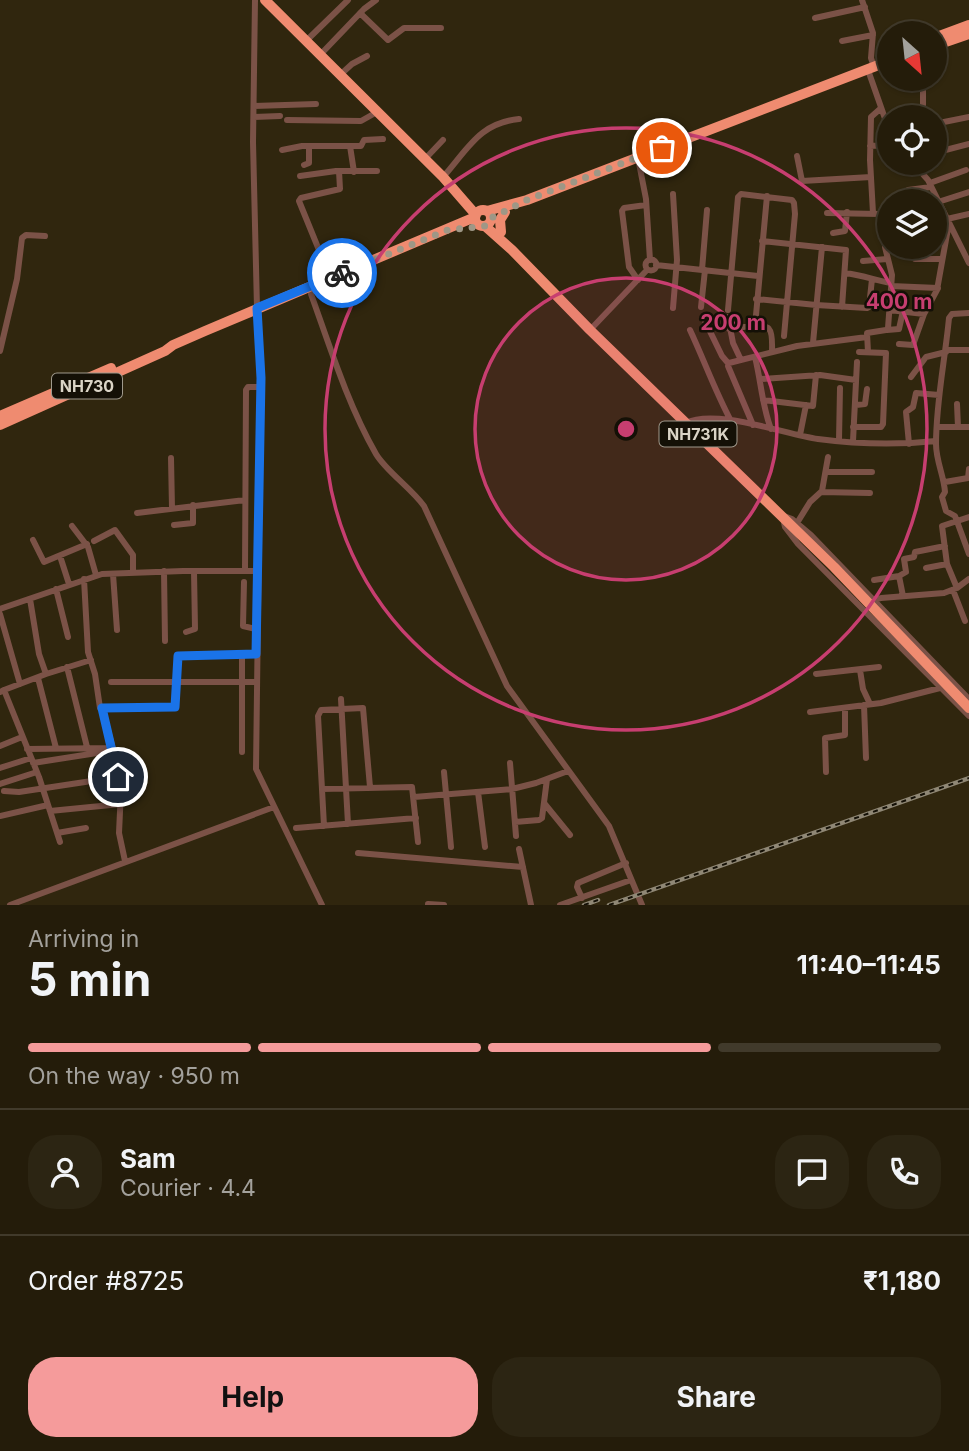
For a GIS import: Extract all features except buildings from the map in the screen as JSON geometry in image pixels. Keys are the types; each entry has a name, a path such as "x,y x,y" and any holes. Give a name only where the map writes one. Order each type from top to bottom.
{"highway":[{"name":"NH731K","path":"265,0 452,187 501,232 512,250"},
{"path":"947,33 969,25"},
{"path":"947,42 969,34"},
{"name":"NH730","path":"484,218 877,66"},
{"name":"NH730","path":"0,425 299,290 448,230 505,212 527,200"},
{"path":"501,232 500,220 505,212"},
{"name":"NH731K","path":"484,218 590,330 782,516 969,708"},
{"name":"NH730","path":"0,416 163,346 173,345"}],"street":[{"path":"255,0 254,117 261,387 256,769 322,905"},
{"path":"306,41 348,0"},
{"path":"320,55 376,0"},
{"path":"815,18 864,4 873,35 871,69 879,105"},
{"path":"360,13 388,40 404,28 441,28"},
{"path":"842,41 873,35"},
{"path":"340,75 356,61 367,56"},
{"path":"254,106 316,104"},
{"path":"254,117 361,121 377,112"},
{"path":"873,213 871,117 877,112"},
{"path":"947,121 969,117"},
{"path":"443,177 477,135 498,122 519,119"},
{"path":"282,150 309,146 362,145 364,140 383,139"},
{"path":"425,159 443,140"},
{"path":"947,150 969,144"},
{"path":"304,165 309,163 309,146"},
{"path":"350,146 354,172"},
{"path":"870,146 877,146"},
{"path":"797,156 802,181 871,177"},
{"path":"638,158 646,205 650,260 646,263 647,270"},
{"path":"912,189 930,185 966,170"},
{"path":"330,277 299,201 301,198 340,189 339,171"},
{"path":"300,176 339,171 377,171"},
{"path":"922,175 932,189"},
{"path":"947,198 969,192"},
{"path":"673,194 676,267 673,308"},
{"path":"741,360 729,329 728,313 738,197 741,194 793,201 795,214 784,336"},
{"path":"755,326 767,196"},
{"path":"638,279 629,267 622,211 624,208 646,205"},
{"path":"701,307 707,210"},
{"path":"833,233 845,231 847,212"},
{"path":"827,213 877,214"},
{"path":"947,219 969,214"},
{"path":"947,221 969,263"},
{"path":"0,351 17,279 22,239 26,235 45,236"},
{"path":"762,241 846,250 842,307"},
{"path":"813,343 822,247"},
{"path":"863,261 887,259 892,275 887,330"},
{"path":"899,344 913,345 924,314 938,288 942,259"},
{"path":"650,260 656,265 758,276"},
{"path":"590,330 647,270 654,270 656,265"},
{"path":"845,273 865,275 891,284 938,288"},
{"path":"757,299 868,307 873,279"},
{"path":"314,284 310,291 314,303 352,404 378,457 413,491 424,506 507,686 608,826 642,905"},
{"path":"299,290 314,303"},
{"path":"889,310 924,314"},
{"path":"868,352 869,331 899,329 903,311"},
{"path":"968,551 954,515 946,511 942,497 946,492 945,482 936,442 949,316 969,313"},
{"path":"703,317 728,363 753,425"},
{"path":"729,329 755,326 769,329 772,352"},
{"path":"690,330 712,384 731,421"},
{"path":"728,363 813,343 867,337"},
{"path":"911,377 926,357 946,351 969,350"},
{"path":"853,427 883,424 887,353 859,352"},
{"path":"755,357 761,379 764,409 771,429"},
{"path":"853,441 857,362"},
{"path":"761,379 816,375 856,380"},
{"path":"763,400 813,405 816,375"},
{"path":"245,570 246,390 248,387 261,387"},
{"path":"839,388 839,440"},
{"path":"856,405 865,404 867,389"},
{"path":"909,444 906,412 913,407 916,393 939,395"},
{"path":"957,404 958,427"},
{"path":"800,435 806,405"},
{"path":"686,423 701,418 839,440 909,444 936,442"},
{"path":"937,427 969,427"},
{"path":"884,429 885,443"},
{"path":"797,523 810,502 821,492 828,457"},
{"path":"171,458 172,508"},
{"path":"945,482 969,478 969,469"},
{"path":"826,472 872,472"},
{"path":"821,492 870,493"},
{"path":"137,513 193,505 245,501 259,503"},
{"path":"174,525 193,523 193,505"},
{"path":"782,516 797,523 811,535 969,699"},
{"path":"782,516 785,527 798,544 969,716"},
{"path":"965,621 947,564 942,526 969,517"},
{"path":"72,526 90,543 96,575"},
{"path":"33,540 44,562 115,530 133,555 133,573"},
{"path":"874,580 899,576 906,572 904,559 913,557 915,552 946,546"},
{"path":"60,556 69,584"},
{"path":"926,568 947,564"},
{"path":"20,684 0,611 96,575 164,571 257,571"},
{"path":"164,571 165,640"},
{"path":"186,632 195,629 194,571"},
{"path":"113,573 117,630"},
{"path":"899,576 903,596"},
{"path":"85,579 88,652 100,707 113,748 121,804 119,833 125,861"},
{"path":"875,600 955,589 969,579"},
{"path":"244,583 243,628 257,629"},
{"path":"55,589 68,637"},
{"path":"30,599 39,654 46,674"},
{"path":"242,654 242,752"},
{"path":"102,708 175,707 178,656 256,654"},
{"path":"60,842 37,772 2,691 91,660"},
{"path":"67,667 87,747"},
{"path":"817,674 879,667"},
{"path":"860,670 867,705 866,758"},
{"path":"38,678 56,748"},
{"path":"110,682 256,682"},
{"path":"810,712 867,705 940,688"},
{"path":"341,699 348,824"},
{"path":"324,826 318,716 321,710 361,707 365,710 370,787"},
{"path":"826,772 825,738 845,736 845,708"},
{"path":"0,746 22,737"},
{"path":"0,768 32,760 97,753 103,748"},
{"path":"27,749 113,748"},
{"path":"510,762 516,836"},
{"path":"414,797 512,789 568,771"},
{"path":"0,784 37,772"},
{"path":"444,772 452,847"},
{"path":"4,791 16,792 118,777"},
{"path":"515,822 541,819 547,779"},
{"path":"322,789 410,786 414,797 418,842"},
{"path":"478,792 485,847"},
{"path":"544,803 570,835"},
{"path":"0,816 49,808 121,804"},
{"path":"10,905 274,807"},
{"path":"296,828 416,818"},
{"path":"57,833 86,828"},
{"path":"519,849 531,905"},
{"path":"358,853 523,867"},
{"path":"582,898 578,883 626,863"},
{"path":"560,905 631,880"},
{"path":"429,904 444,905"}],"railway":[{"path":"609,905 969,778"},
{"path":"584,905 598,900"}],"way so far":[{"path":"342,273 448,230 488,225 491,218 527,200 662,148"}],"route":[{"path":"118,777 102,708 174,708 178,656 256,654 261,378 257,308 342,273"}]}
